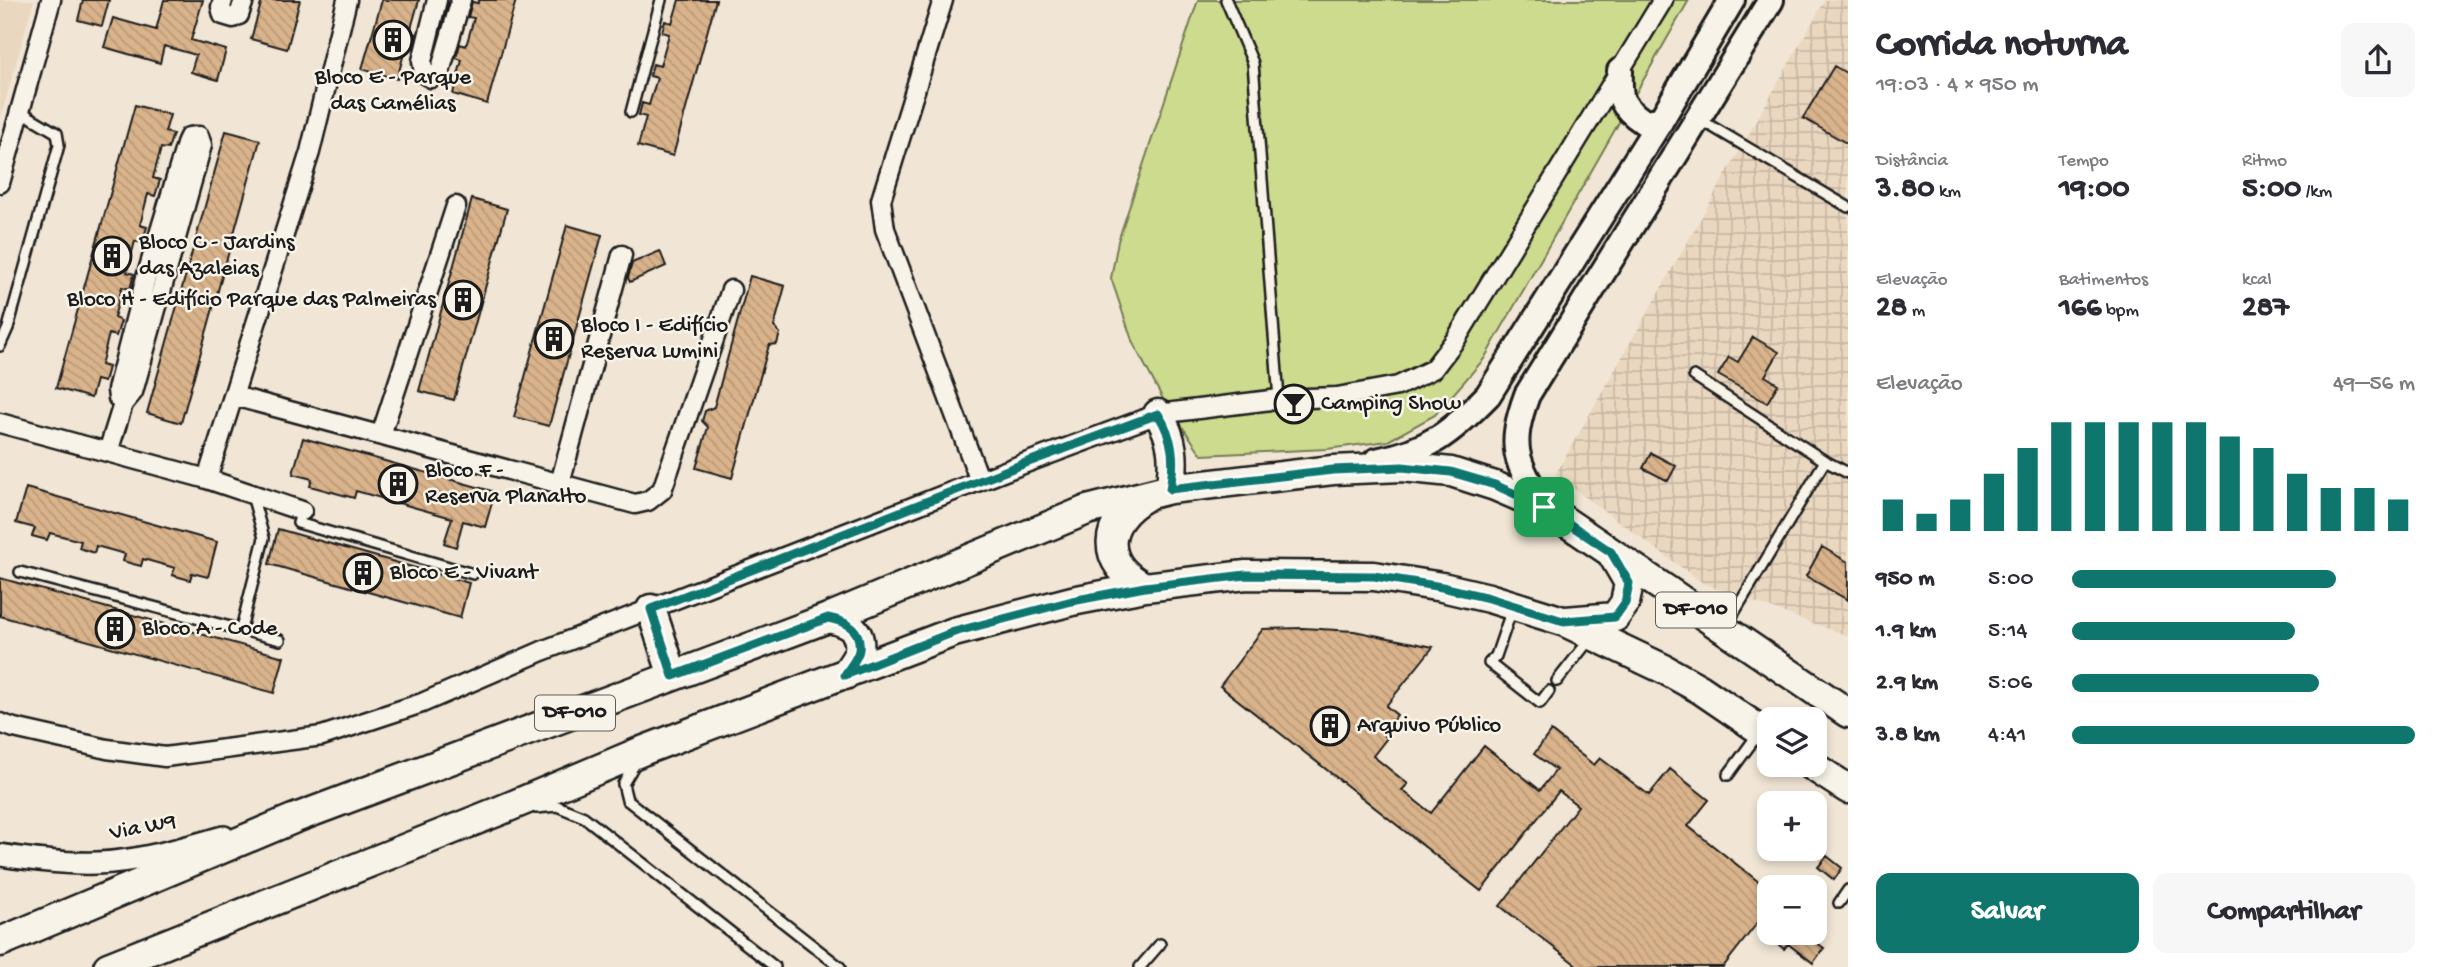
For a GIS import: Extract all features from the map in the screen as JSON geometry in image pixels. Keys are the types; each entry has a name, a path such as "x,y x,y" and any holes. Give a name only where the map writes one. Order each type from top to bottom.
{"main road":[{"path":"1333,470 1398,457 1428,446 1461,423 1488,395 1661,120 1732,0"},
{"path":"1544,507 1522,472 1517,451 1517,423 1527,395 1771,0"},
{"path":"1620,71 1619,95 1631,114 1644,122 1661,120"},
{"path":"1145,587 1123,574 1115,560 1112,544 1116,527 1132,505 1162,491 1174,453 1169,431 1158,414"},
{"name":"DF-010","path":"3,943 293,819 828,618 1087,510 1162,491 1333,470 1402,467 1451,472 1495,485 1544,507 1842,705"},
{"path":"1563,621 1615,617 1625,603 1629,583 1611,552"},
{"name":"DF-010","path":"108,967 642,751 954,632 1072,601 1145,587 1246,575 1374,576 1442,587 1513,604 1593,634 1664,669 1757,728"},
{"path":"651,609 673,676"},
{"path":"828,618 846,622 856,632 859,650 845,675"},
{"path":"1827,775 1848,789"}],"street":[{"path":"0,183 51,0"},
{"path":"223,0 223,15 233,18 239,15 244,0"},
{"path":"207,479 310,152 347,0"},
{"path":"438,0 422,61 424,74 431,78 440,72 461,0"},
{"path":"943,0 881,200 885,229 980,481"},
{"path":"0,723 14,729 107,750 165,757 322,736 422,703 542,651 1158,414 1279,399 1349,395 1398,386 1433,369 1456,340 1663,0"},
{"path":"108,452 123,404 133,392 202,145 199,136 189,136 187,141 145,281 117,390 118,398 123,404"},
{"path":"381,435 456,206"},
{"path":"560,483 622,255"},
{"path":"234,396 635,504 648,501 662,490 731,290"},
{"path":"0,423 207,479 302,511"},
{"name":"Via W9","path":"0,855 46,862 99,863 158,854 293,819"}],"lane":[{"path":"631,111 661,0"},
{"path":"1226,0 1253,63 1279,399"},
{"path":"0,346 8,328 59,145 57,133 20,111"},
{"path":"1697,118 1848,207"},
{"path":"1694,376 1825,461 1848,473"},
{"path":"1725,629 1825,461"},
{"path":"241,629 264,538 251,495"},
{"path":"302,511 298,523 473,574"},
{"path":"20,572 279,640"},
{"path":"1513,604 1496,656 1489,663 1540,703 1549,691"},
{"path":"1557,681 1593,634"},
{"path":"1728,775 1757,742"},
{"path":"642,751 623,784 627,800 840,967"},
{"path":"499,811 557,806 584,817 775,967"},
{"path":"1839,903 1848,890"},
{"path":"1140,967 1160,944"}],"shaded area":[{"path":"0,0 34,0 0,120"},
{"path":"1825,0 1848,0 1848,636 1704,584 1555,475"}],"green space":[{"path":"1198,0 1689,0 1484,359 1435,415 1388,441 1327,449 1202,455 1163,399 1133,343 1111,278 1118,241"}],"building":[{"path":"83,0 109,0 102,26 78,20"},
{"path":"164,0 203,0 191,40 226,50 218,80 191,72 196,55 164,46 160,63 104,47 113,18 156,30"},
{"path":"262,0 300,0 287,49 251,39"},
{"name":"Bloco E - Parque das Camélias","path":"382,0 419,0 410,32 417,34 415,44 413,48 406,46 397,79 362,69"},
{"path":"479,0 516,0 487,104 453,94 462,60 456,58 460,44 466,46 474,18 468,17 472,2 478,3"},
{"path":"679,0 716,0 673,156 638,146 646,117 639,115 642,103 649,105 657,78 650,76 653,64 660,66 669,34 662,32 665,21 672,23"},
{"path":"1834,66 1848,74 1848,144 1803,118"},
{"name":"Bloco C - Jardins das Azaleias","path":"135,105 170,115 165,132 173,134 168,149 161,148 153,178 160,180 155,196 148,194 140,225 147,227 142,243 135,241 127,272 134,274 130,289 122,287 114,318 121,321 116,336 109,334 101,365 108,367 104,382 96,380 91,398 56,388"},
{"path":"226,131 260,140 181,423 147,413"},
{"name":"Bloco H - Edifício Parque das Palmeiras","path":"472,199 507,209 454,400 419,391"},
{"name":"Bloco I - Edifício Reserva Lumini","path":"567,225 602,235 549,426 514,417"},
{"path":"660,251 666,266 630,282 628,278 632,263"},
{"path":"750,276 785,286 774,327 780,333 777,344 769,345 732,478 696,468 708,427 702,421 705,411 714,407"},
{"path":"1753,337 1779,352 1765,376 1778,384 1767,403 1718,375 1729,357 1738,362"},
{"name":"Bloco F - Reserva Planalto","path":"303,438 495,492 485,527 463,521 456,547 444,543 452,518 356,491 354,498 310,486 312,479 293,474"},
{"path":"1651,453 1676,466 1668,481 1643,468"},
{"path":"26,488 217,542 208,577 192,573 190,580 172,575 175,568 143,559 141,566 133,564 123,561 125,554 96,546 94,553 79,548 81,541 50,533 47,540 32,536 35,528 16,523"},
{"name":"Bloco E - Vivant","path":"278,529 469,583 460,618 269,564"},
{"path":"1822,547 1848,562 1848,600 1806,576"},
{"name":"Bloco A - Code","path":"0,578 284,657 274,693 0,616"},
{"path":"1263,629 1354,631 1433,647 1386,706 1397,715 1382,734 1387,738 1373,756 1408,784 1402,790 1431,813 1484,746 1540,790 1556,770 1534,754 1551,731 1594,765 1600,758 1649,795 1670,769 1709,800 1688,826 1757,881 1757,923 1723,967 1579,967 1500,906 1578,806 1559,791 1481,891 1220,686"},
{"path":"1827,856 1842,868 1834,880 1818,867 1823,861 1827,861"},
{"path":"1789,945 1820,945 1824,948 1813,963"}],"place":[{"name":"Bloco E - Parque das Camélias","path":"393,40"},
{"name":"Bloco C - Jardins das Azaleias","path":"112,256"},
{"name":"Bloco H - Edifício Parque das Palmeiras","path":"463,300"},
{"name":"Bloco I - Edifício Reserva Lumini","path":"554,339"},
{"name":"Camping Show","path":"1294,404"},
{"name":"Bloco F - Reserva Planalto","path":"398,484"},
{"name":"Bloco E - Vivant","path":"363,573"},
{"name":"Bloco A - Code","path":"115,629"},
{"name":"Arquivo Público","path":"1330,726"}],"route":[{"path":"1158,414 1169,431 1174,453 1170,489 1333,470 1402,467 1451,472 1495,485 1544,507 1611,552 1629,583 1625,603 1615,617 1563,621 1489,598 1374,576 1246,575 1145,587 1072,601 954,632 845,675 859,650 856,632 846,622 828,618 673,676 651,609 1158,414"}]}
